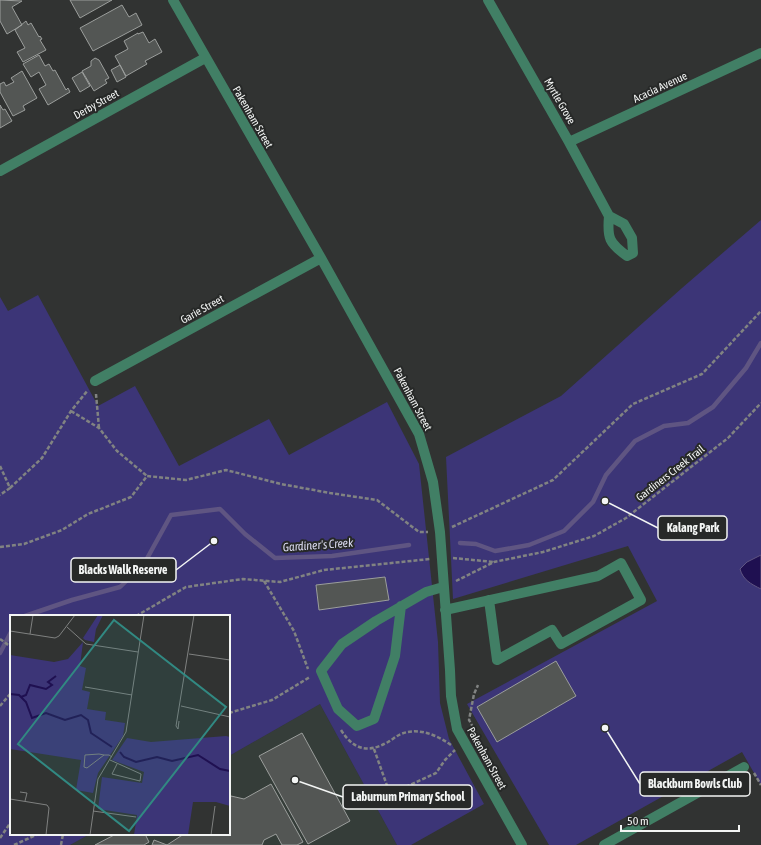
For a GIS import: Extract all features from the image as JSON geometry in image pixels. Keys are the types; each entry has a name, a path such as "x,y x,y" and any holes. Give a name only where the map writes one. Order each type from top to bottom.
{"street":[{"name":"Pakenham Street","path":"173,0 321,258 419,434 433,482 440,532 451,696 457,729 522,845"},
{"name":"Myrtle Grove","path":"488,0 569,142 609,216"},
{"name":"Acacia Avenue","path":"569,142 761,53"},
{"name":"Derby Street","path":"0,171 205,58"},
{"name":"Garie Street","path":"95,381 321,258"},
{"path":"445,610 489,600 598,576 621,563 641,600 560,644 552,630 497,660 489,600"},
{"path":"401,606 395,656 374,719 357,726 338,709 321,671 342,644 401,606 426,592 443,587"},
{"path":"604,845 744,767"}],"path":[{"path":"71,411 99,428 117,451 147,476 186,480 226,470 288,485 377,500 420,532 440,532 553,480 633,404 702,374 761,311"},
{"path":"0,495 10,488 42,458 71,411 95,381"},
{"path":"95,381 99,428"},
{"name":"Gardiners Creek Trail","path":"443,587 494,562 543,552 594,536 626,518 728,438 761,402"},
{"path":"0,466 10,488"},
{"path":"0,547 24,544 62,530 88,514 131,497 147,476"},
{"path":"138,615 186,587 243,579 280,582 324,570 441,557 494,562"},
{"path":"263,581 294,631 311,677"},
{"path":"0,639 10,647"},
{"path":"230,714 272,700 321,671"},
{"path":"375,805 390,794 436,773 450,754 478,736 469,720 474,694 478,685"},
{"path":"0,706 10,694"},
{"path":"374,749 390,794"},
{"path":"0,838 10,823"},
{"path":"14,845 36,835"},
{"path":"61,845 63,835"}],"shaded area":[{"path":"761,220 761,785 742,752 576,845 549,845 467,704 657,601 628,546 453,599 446,457 561,396"},
{"path":"38,295 98,406 135,386 179,466 269,419 289,455 387,402 419,464 438,642 440,703 449,739 484,804 411,845 397,845 320,704 230,755 230,615 10,615 10,835 88,835 70,845 0,845 0,297 8,311"},
{"path":"761,555 761,589 745,579 740,569 747,562"},
{"path":"320,704 397,845 70,845 88,835 230,835 230,755"}],"building":[{"path":"0,0 22,1 12,7 22,25 7,34 0,21"},
{"path":"70,0 112,0 80,18"},
{"path":"122,5 129,17 136,13 142,25 93,51 80,28"},
{"path":"26,21 28,25 31,23 39,37 40,36 42,39 40,40 46,50 23,62 17,52 25,48 15,30"},
{"path":"143,32 149,43 155,39 162,52 145,61 147,64 126,76 115,56 128,49 124,41 138,33"},
{"path":"39,55 45,66 49,64 53,71 55,70 66,90 68,88 70,92 48,105 39,89 46,85 39,72 31,77 23,64"},
{"path":"95,58 99,60 109,78 105,80 107,83 94,91 82,71 91,66 91,61"},
{"path":"120,65 126,77 117,82 111,70"},
{"path":"22,71 37,98 23,106 25,110 13,116 0,92 0,84 4,82 6,86 14,82 11,78"},
{"path":"82,72 90,86 80,92 72,78"},
{"path":"0,105 3,110 5,109 12,121 0,128"},
{"path":"385,577 389,600 319,610 316,585"},
{"path":"556,661 576,696 497,742 477,707"},
{"path":"302,733 350,821 308,844 259,756"},
{"path":"271,784 303,842 297,845 282,845 276,834 264,840 262,845 167,845 182,835 230,835 231,796 244,799"},
{"path":"114,835 146,835 149,842 144,845 95,845"},
{"path":"154,840 167,845 152,845"}],"waterway":[{"name":"Gardiner's Creek","path":"460,543 476,544 495,551 529,545 564,531 593,502 606,475 635,441 664,426 688,423 713,407 746,368 761,343"},
{"name":"Gardiner's Creek","path":"28,615 72,600 120,587 144,564 171,515 220,509 245,534 275,558 332,556 409,545"},
{"name":"Gardiner's Creek","path":"0,653 10,634"}],"place":[{"name":"Kalang Park","path":"605,501"},
{"name":"Blacks Walk Reserve","path":"214,541"},
{"name":"Blackburn Bowls Club","path":"605,728"},
{"name":"Laburnum Primary School","path":"295,780"}]}
